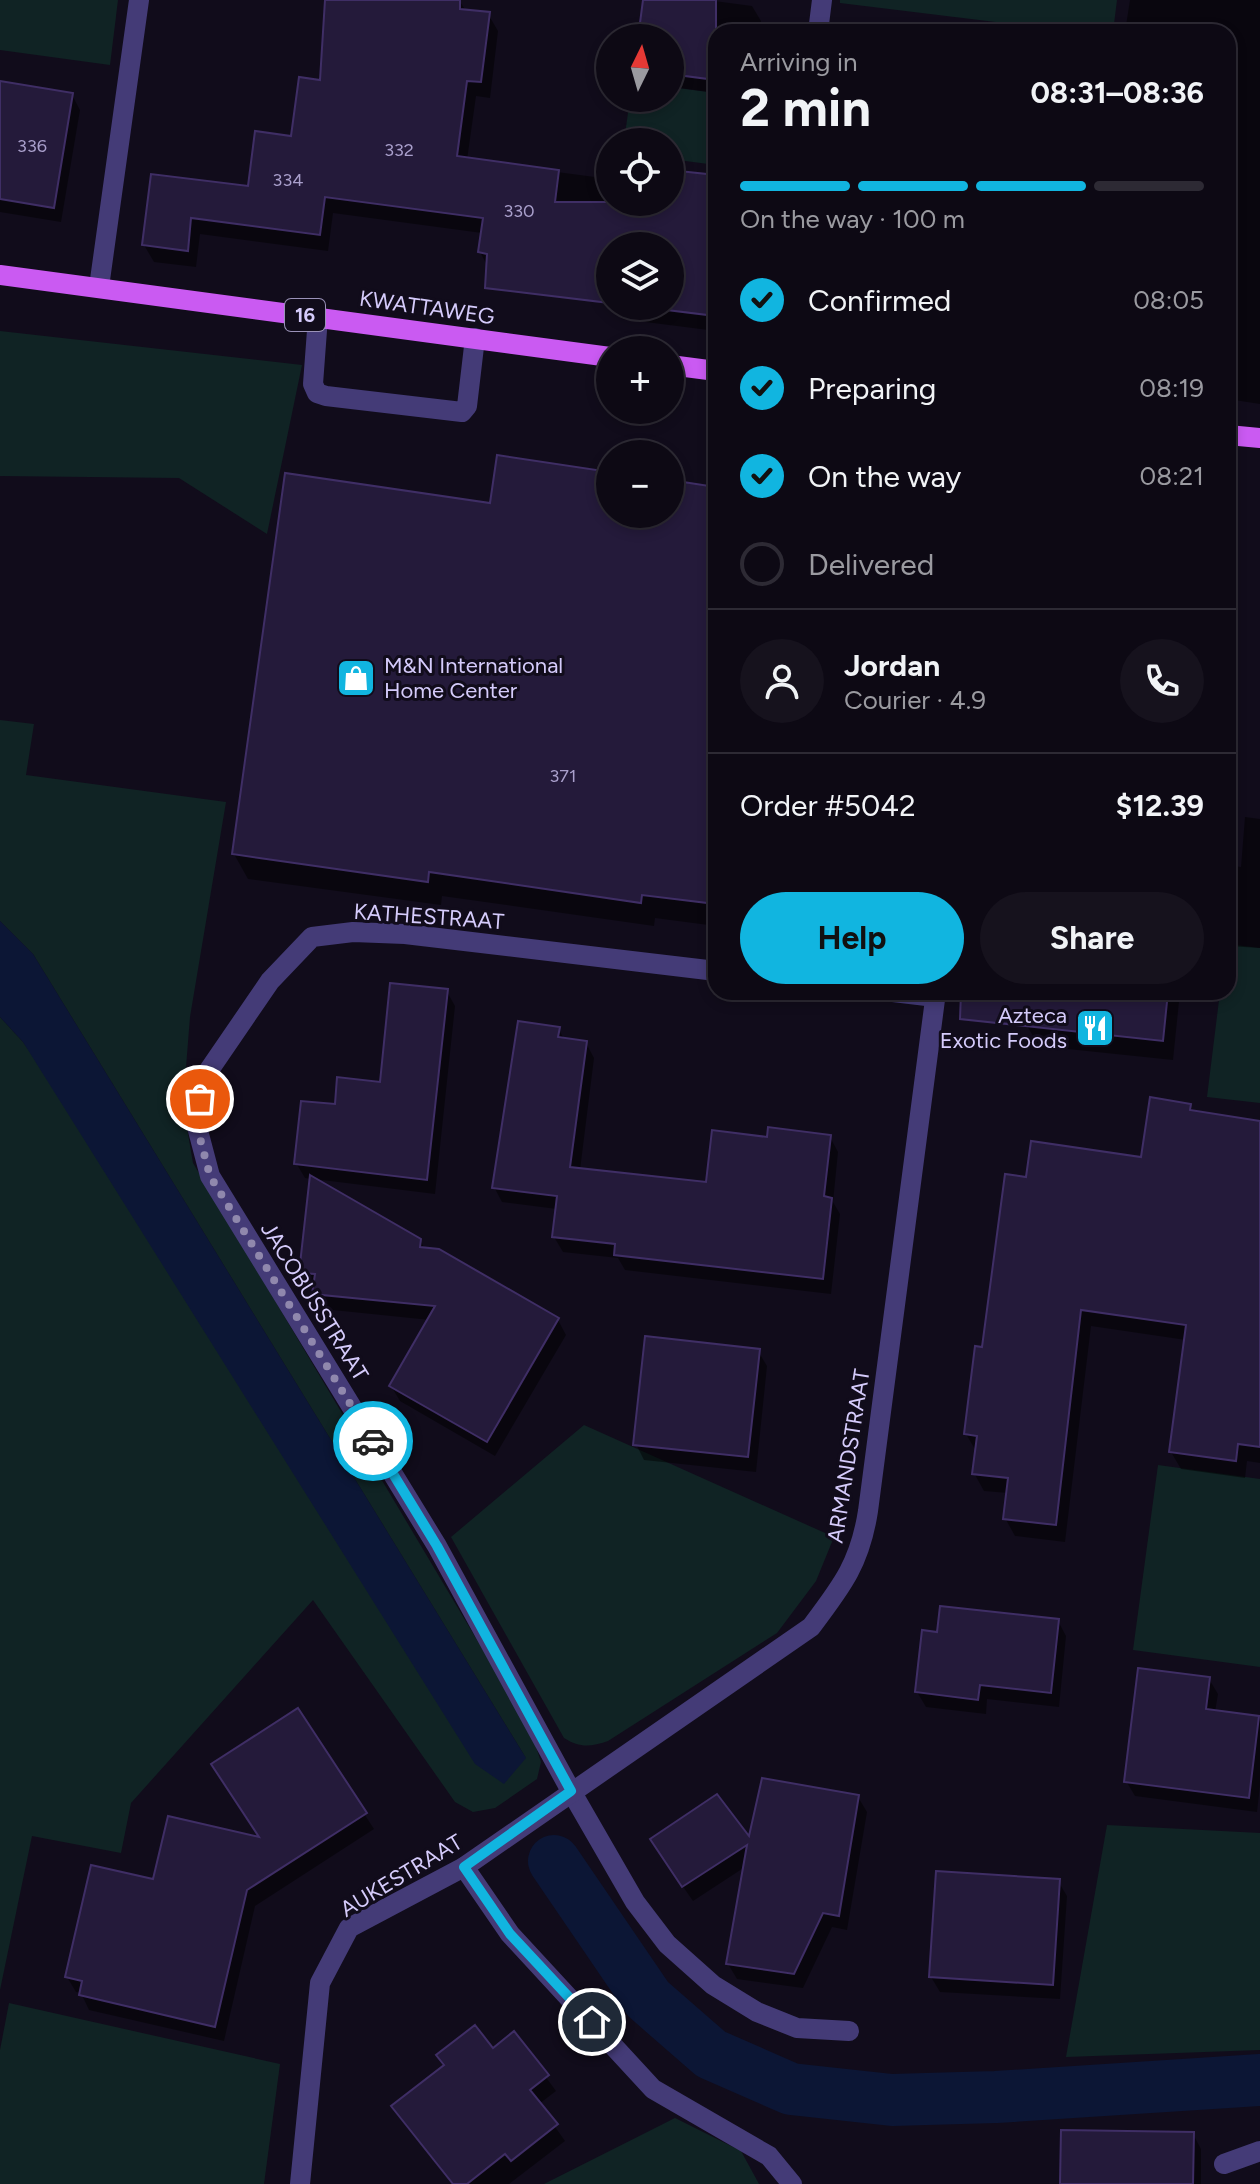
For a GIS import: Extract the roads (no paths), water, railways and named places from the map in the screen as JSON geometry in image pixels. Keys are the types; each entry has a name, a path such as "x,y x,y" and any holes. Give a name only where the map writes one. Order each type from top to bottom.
{"main road":[{"name":"KWATTAWEG","path":"0,275 596,355"},
{"path":"684,367 708,370"},
{"path":"1236,436 1260,438"}],"street":[{"path":"99,287 139,0"},
{"path":"819,24 822,0"},
{"path":"318,317 313,384 317,393 326,396 462,412 467,406 475,338"},
{"name":"KATHESTRAAT","path":"205,1076 270,981 312,937 353,932 405,934 708,970"},
{"name":"ARMANDSTRAAT","path":"571,1791 811,1627 845,1582 863,1543 935,1000"},
{"name":"JACOBUSSTRAAT","path":"205,1076 196,1123 210,1176 437,1546 635,1902 667,1944 713,1985 757,2012 797,2028 849,2031"},
{"name":"AUKESTRAAT","path":"300,2184 320,1983 349,1928 464,1867 571,1791"},
{"path":"464,1867 510,1934 653,2089 769,2156 792,2184"},
{"path":"1224,2164 1260,2151"}],"water":[{"path":"0,921 33,954 526,1758 504,1784 475,1764 23,1042 0,1017"}],"waterway":[{"path":"554,1861 648,1999 711,2054 791,2089 892,2100 996,2097 1260,2080"}],"place":[{"name":"M&N International Home Center","path":"356,678"},
{"name":"Azteca Exotic Foods","path":"1095,1028"}]}
